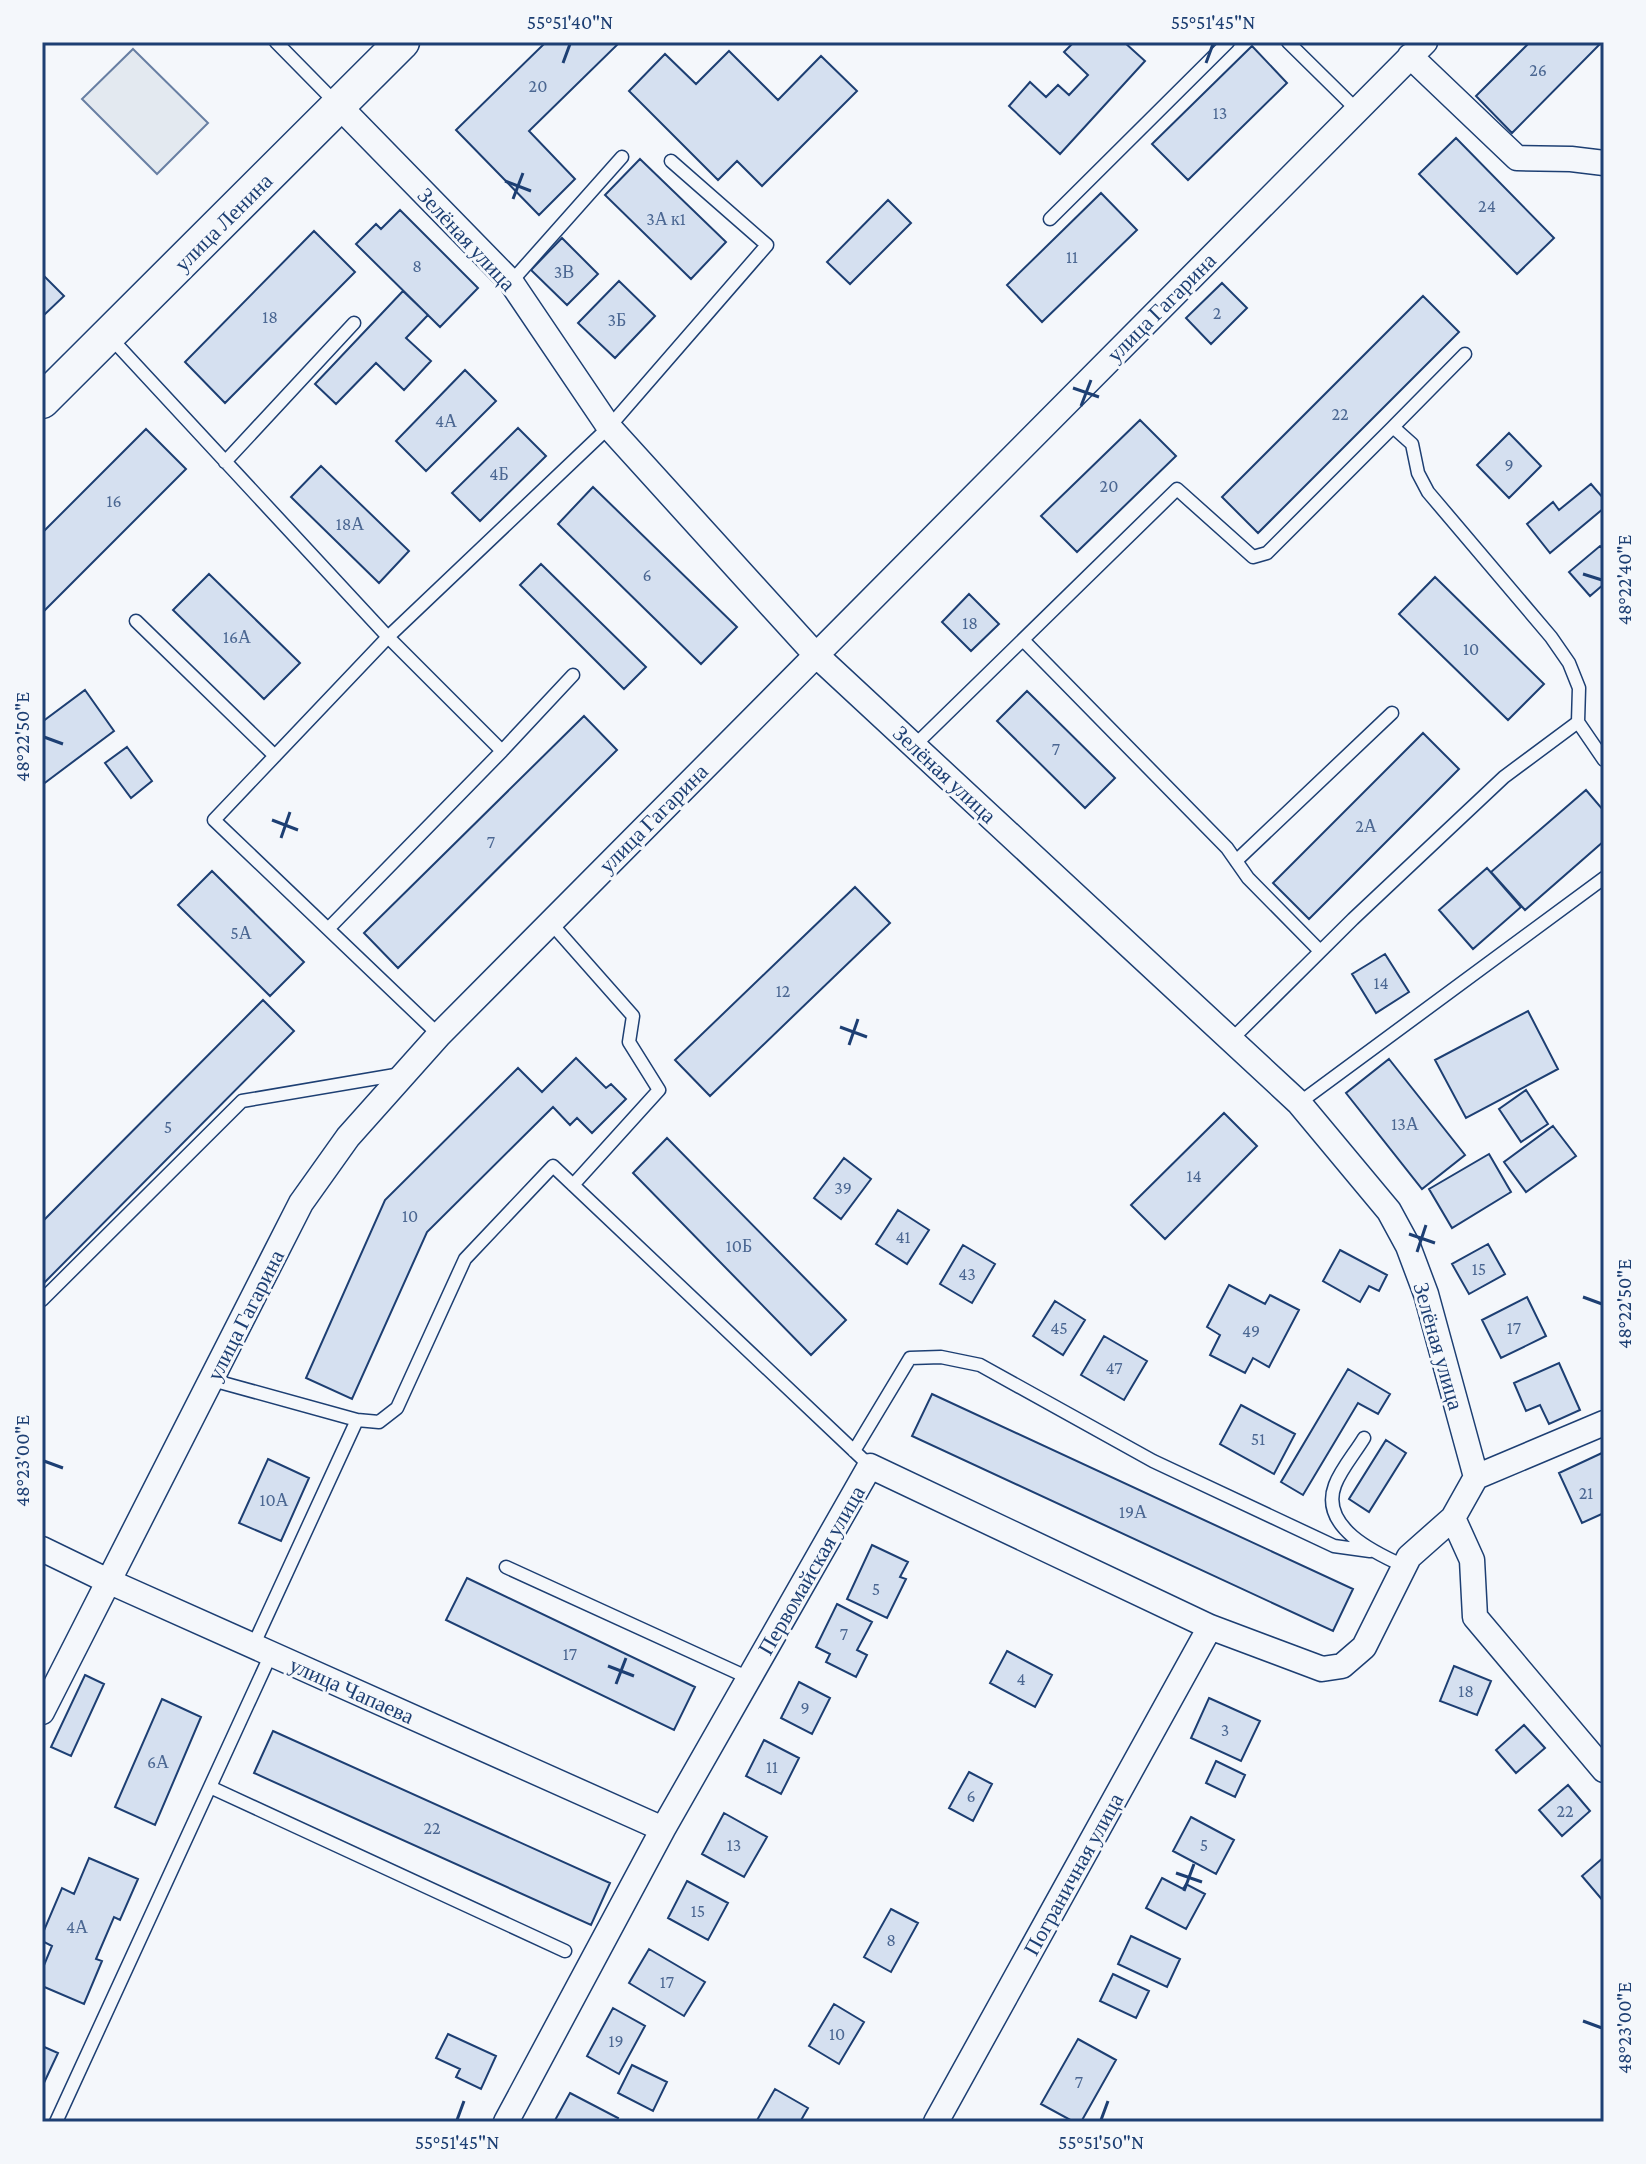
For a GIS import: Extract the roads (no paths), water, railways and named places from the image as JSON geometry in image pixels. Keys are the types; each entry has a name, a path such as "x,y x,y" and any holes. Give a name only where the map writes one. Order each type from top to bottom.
{"main road":[{"name":"улица Ленина","path":"42,401 339,106 398,43"}],"street":[{"name":"улица Гагарина","path":"42,1712 301,1203 348,1137 439,1035 550,922 1418,49"},
{"path":"1418,49 1517,158 1604,163"},
{"name":"Зелёная улица","path":"339,106 511,282 609,427 815,654 1299,1103 1389,1211 1408,1246 1426,1294 1476,1477"},
{"path":"1476,1477 1604,1423"},
{"name":"Первомайская улица","path":"506,2122 663,1829 749,1678 862,1459 1210,1627 1322,1669 1342,1666 1364,1647 1409,1557 1453,1518 1476,1477"},
{"path":"1453,1518 1472,1560 1475,1617 1604,1770"},
{"name":"улица Чапаева","path":"42,1549 663,1829"},
{"name":"Пограничная улица","path":"936,2122 1210,1627"}],"lane":[{"path":"276,42 339,106"},
{"path":"1050,219 1228,42"},
{"path":"1288,42 1357,110"},
{"path":"511,282 622,157"},
{"path":"439,1035 214,820 388,637 609,427 767,245 671,161"},
{"path":"225,462 354,323"},
{"path":"109,336 388,637 502,751"},
{"path":"914,746 1177,489 1253,557 1267,553 1465,354"},
{"path":"1393,427 1412,444 1418,473 1428,492 1551,637 1569,663 1579,688 1578,722 1604,760"},
{"path":"136,621 275,756"},
{"path":"1023,640 1227,848 1248,878 1320,951"},
{"path":"328,929 573,675"},
{"path":"1236,861 1392,713"},
{"path":"1231,1040 1504,777 1578,722"},
{"path":"1299,1103 1604,878"},
{"path":"550,922 633,1016 629,1042 659,1090 573,1185"},
{"path":"42,1300 242,1101 404,1073"},
{"path":"212,1380 357,1420 379,1422 397,1408 465,1259 553,1166 862,1459 910,1358 941,1357 980,1365 1153,1461 1334,1546 1370,1551 1404,1566"},
{"path":"56,2122 210,1787 262,1650 357,1420"},
{"path":"1364,1438 1335,1485 1332,1501 1339,1522 1370,1551"},
{"path":"506,1567 749,1678"},
{"path":"210,1787 565,1951"}]}
